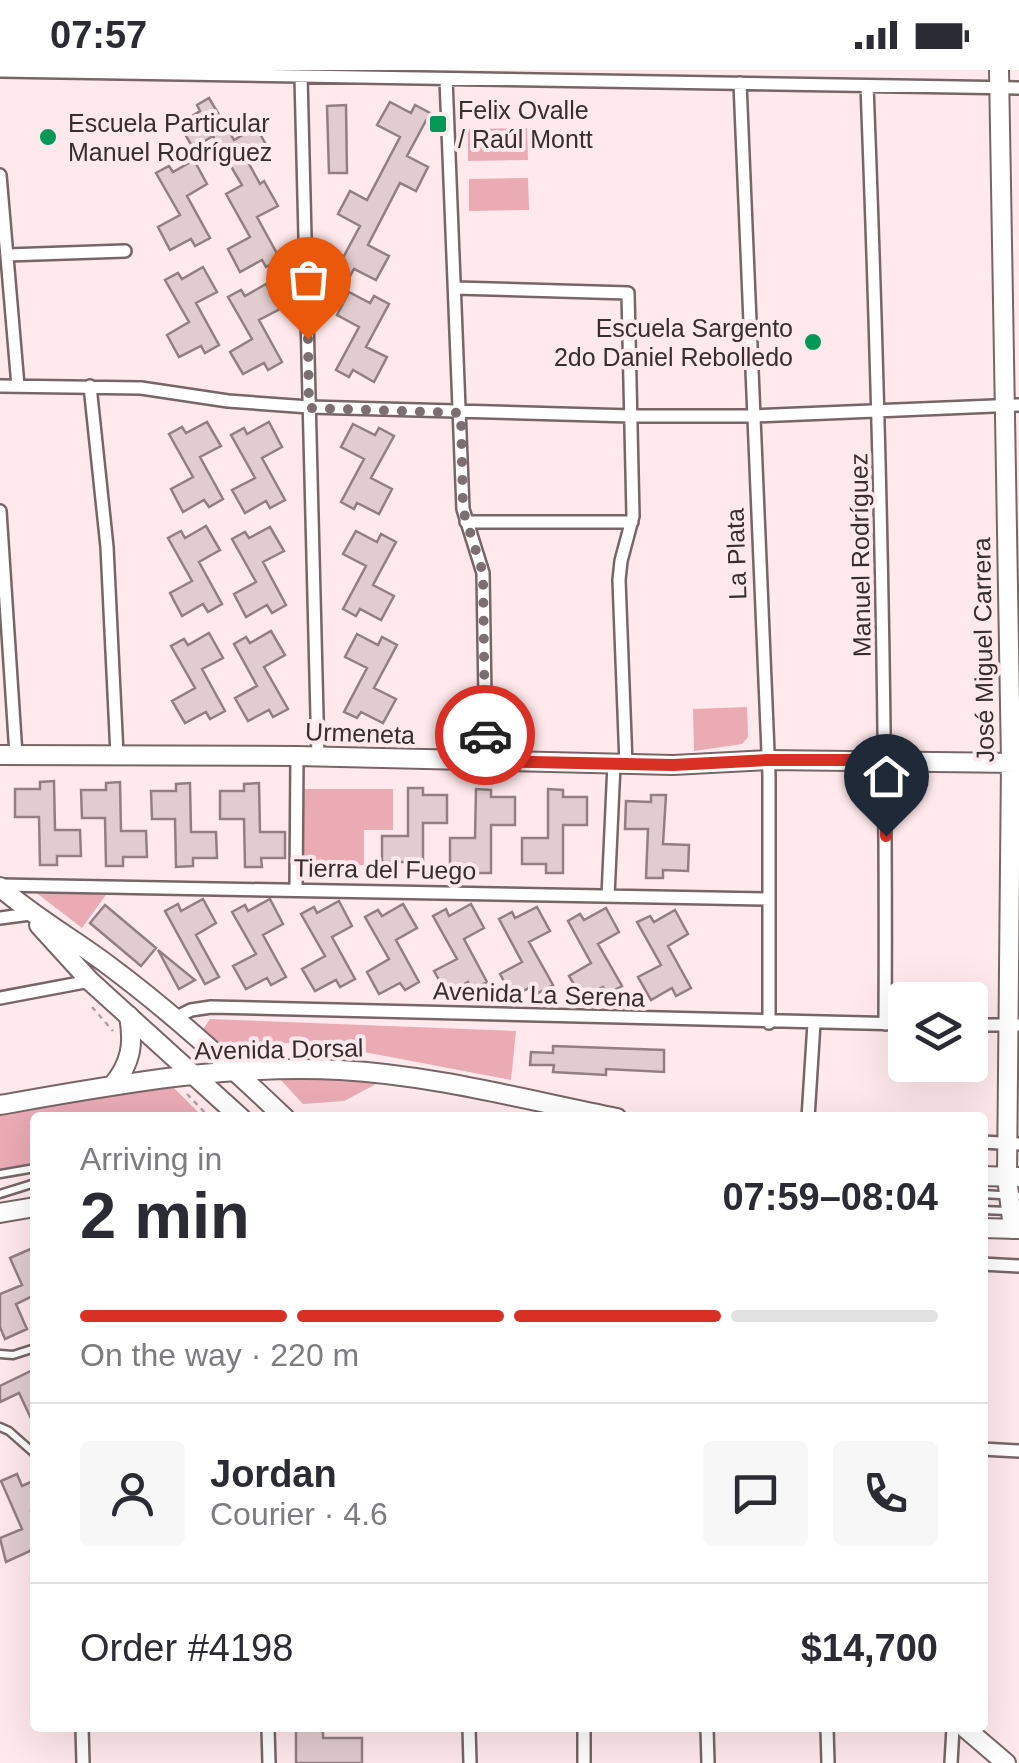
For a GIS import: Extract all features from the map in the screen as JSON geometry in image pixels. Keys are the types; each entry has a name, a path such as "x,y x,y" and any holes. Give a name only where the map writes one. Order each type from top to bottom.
{"street":[{"path":"766,70 766,84"},
{"path":"0,71 269,73 301,77 384,74 446,79 620,76 740,84 867,86 999,79 1019,88"},
{"path":"301,77 318,756"},
{"path":"446,79 466,522 483,573 486,761"},
{"name":"José Miguel Carrera","path":"999,79 1012,405 1014,1203"},
{"name":"La Plata","path":"740,84 768,760 769,1022"},
{"name":"Manuel Rodríguez","path":"867,86 886,760 884,1024"},
{"path":"0,175 18,386"},
{"path":"6,255 125,250"},
{"path":"455,288 628,293 632,522 620,560 620,764 608,896"},
{"path":"0,386 142,388 309,408 461,413 753,416 1012,405"},
{"path":"90,386 108,561 117,756"},
{"path":"0,511 8,755"},
{"path":"466,522 632,522"},
{"name":"Urmeneta","path":"8,755 318,756 620,764 768,760 1015,762"},
{"path":"296,890 297,756"},
{"path":"0,886 90,981 234,1112"},
{"name":"Tierra del Fuego","path":"0,886 769,899"},
{"path":"0,918 30,914 89,951 175,1018 279,1112"},
{"path":"0,998 90,981"},
{"name":"Avenida La Serena","path":"175,1018 191,1010 210,1008 888,1024"},
{"path":"113,1085 130,1057 128,1016"},
{"path":"808,1112 814,1023"},
{"path":"988,1025 1014,1025"},
{"name":"Avenida Dorsal","path":"0,1105 193,1074 307,1069 382,1074 586,1112"},
{"path":"988,1142 1013,1144"},
{"path":"988,1181 1014,1203 988,1223"},
{"path":"0,1213 30,1208"},
{"path":"988,1264 1019,1266"},
{"path":"988,1449 1019,1450"},
{"path":"82,1732 83,1763"},
{"path":"268,1732 269,1763"},
{"path":"469,1732 470,1763"},
{"path":"584,1732 584,1763"},
{"path":"707,1732 708,1763"},
{"path":"828,1732 828,1763"},
{"path":"951,1763 953,1732"},
{"path":"970,1732 1006,1763"}],"lane":[{"path":"0,1174 30,1169"},
{"path":"0,1194 30,1184"},
{"path":"988,1196 1014,1203"},
{"path":"988,1209 1014,1203"},
{"path":"0,1354 30,1349"},
{"path":"0,1427 30,1450"}],"shaded area":[{"path":"527,128 528,160 468,161 468,129"},
{"path":"528,178 529,210 469,211 469,179"},
{"path":"747,707 748,737 742,744 694,751 693,709"},
{"path":"302,789 393,789 393,830 364,830 364,865 302,866"},
{"path":"34,891 108,892 82,928"},
{"path":"210,1019 516,1031 511,1080 364,1052 289,1043 226,1046 202,1031"},
{"path":"279,1078 378,1083 344,1101 303,1104"},
{"path":"171,1085 198,1112 30,1112 30,1165 0,1171 0,1115"}],"building":[{"path":"209,98 234,140 256,127 269,150 248,162 278,206 257,217 280,259 266,267 262,260 240,272 228,249 250,237 226,194 242,185 213,136 193,148 179,124 200,111 197,105"},
{"path":"390,102 411,113 415,105 430,113 407,156 428,167 416,191 400,183 368,245 389,256 376,280 354,269 350,276 337,269 360,226 338,214 350,191 367,200 400,137 377,125"},
{"path":"346,105 347,173 329,173 327,106"},
{"path":"194,160 207,184 187,196 210,238 195,246 191,239 170,250 158,227 180,215 156,173 169,166 173,172"},
{"path":"203,267 217,292 196,303 219,345 205,353 201,346 179,357 167,335 189,322 165,280 178,273 182,279"},
{"path":"266,284 280,309 259,320 282,362 268,370 264,363 243,374 230,352 252,339 228,297 241,290 245,296"},
{"path":"349,292 370,303 374,296 389,304 366,347 387,357 374,382 353,370 349,377 336,370 359,327 337,315"},
{"path":"207,422 221,446 200,457 223,499 209,507 204,500 183,512 171,489 193,477 169,434 182,427 186,433"},
{"path":"269,422 282,447 262,458 285,500 270,508 266,501 245,513 232,490 255,478 231,435 244,428 247,434"},
{"path":"353,424 375,435 379,428 394,436 371,478 392,489 379,514 357,503 354,509 341,502 364,459 341,447"},
{"path":"206,526 220,550 199,562 222,604 208,612 203,604 182,616 170,593 192,581 168,538 181,531 185,538"},
{"path":"270,527 284,551 263,562 286,605 272,613 267,605 246,617 234,594 256,582 232,539 245,532 249,538"},
{"path":"356,531 377,542 381,534 396,542 373,585 394,596 381,620 360,609 356,616 343,609 366,566 343,554"},
{"path":"271,631 285,655 264,667 288,709 273,717 269,710 248,721 235,698 257,686 234,644 246,637 250,643"},
{"path":"209,633 223,658 202,669 225,711 210,719 206,712 185,723 172,701 195,688 171,646 184,639 188,645"},
{"path":"357,634 378,645 382,637 397,645 374,688 396,699 383,723 361,712 357,718 344,712 367,668 345,657"},
{"path":"54,781 55,830 80,830 81,856 57,856 57,865 40,865 39,817 15,817 15,789 40,789 40,782"},
{"path":"120,782 121,831 146,831 147,857 123,857 123,866 106,866 105,818 82,818 81,790 106,790 106,783"},
{"path":"190,783 191,832 216,832 217,858 193,858 193,866 176,867 175,819 152,819 151,791 176,791 176,784"},
{"path":"259,783 260,832 285,832 285,858 261,858 262,867 245,867 244,819 220,819 220,791 244,791 244,784"},
{"path":"408,788 423,788 423,795 447,795 447,823 423,823 423,871 406,871 406,862 382,862 382,836 408,836"},
{"path":"476,789 491,790 491,797 515,797 515,825 491,825 491,873 474,873 474,864 450,864 450,838 475,838"},
{"path":"548,789 563,790 563,797 587,797 587,825 563,825 563,873 546,873 546,864 522,864 522,838 548,838"},
{"path":"651,795 666,795 663,844 689,845 688,871 663,870 663,878 646,878 648,829 625,829 626,801 651,802"},
{"path":"203,899 216,923 196,935 219,977 205,984 165,911 178,904 181,911"},
{"path":"270,899 283,924 263,935 286,977 271,985 267,978 246,989 233,966 256,954 232,912 245,905 248,911"},
{"path":"339,901 352,926 332,937 355,979 340,987 336,980 315,991 302,969 325,956 301,914 314,907 317,913"},
{"path":"403,904 417,928 396,940 419,982 405,990 400,983 379,994 367,972 389,959 365,917 378,910 382,916"},
{"path":"471,904 484,928 464,939 487,982 472,990 468,982 447,994 434,971 457,959 433,916 446,909 449,916"},
{"path":"105,905 156,948 141,966 90,923"},
{"path":"537,907 550,931 529,942 553,985 538,993 534,985 513,997 500,974 522,962 499,919 512,912 515,918"},
{"path":"606,908 619,932 598,944 622,986 607,994 603,987 582,998 569,976 591,963 568,921 580,914 584,920"},
{"path":"675,910 688,934 668,946 691,988 676,996 672,988 651,1000 638,977 661,965 637,922 650,916 654,922"},
{"path":"158,950 195,980 179,989"},
{"path":"553,1046 664,1050 664,1072 606,1069 606,1075 553,1072 554,1065 530,1065 531,1052 553,1053"},
{"path":"30,1249 30,1297 16,1304 27,1329 5,1339 0,1327 0,1294 22,1285 10,1258"},
{"path":"30,1371 30,1416 19,1393 0,1402 0,1386"},
{"path":"17,1474 22,1486 30,1482 30,1551 6,1562 0,1538 22,1529 1,1481"},
{"path":"296,1732 323,1732 323,1738 362,1738 362,1763 296,1763"}],"way so far":[{"path":"308,339 309,408 461,413 464,518 483,573 485,735"}],"place":[{"name":"Felix Ovalle / Raúl Montt","path":"438,124"},
{"name":"Escuela Particular Manuel Rodríguez","path":"48,137"},
{"name":"Escuela Sargento 2do Daniel Rebolledo","path":"813,342"}],"route":[{"path":"485,735 486,761 673,765 886,760 886,836"}]}
